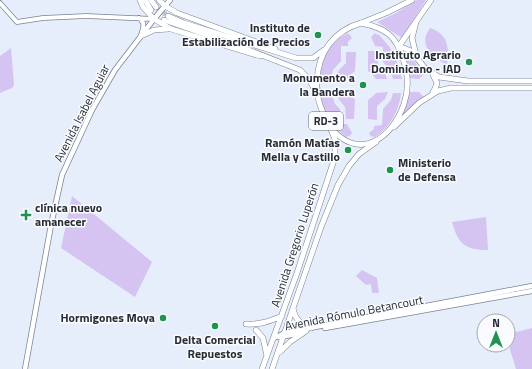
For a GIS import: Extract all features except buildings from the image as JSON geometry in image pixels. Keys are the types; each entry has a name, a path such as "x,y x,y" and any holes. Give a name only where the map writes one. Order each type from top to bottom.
{"main road":[{"name":"RD-3","path":"140,0 143,7 154,19 171,29 249,54 274,59"},
{"path":"145,0 154,9 151,0"},
{"name":"RD-3","path":"159,0 165,6 177,13 266,45 296,58"},
{"name":"Avenida Isabel Aguiar","path":"25,369 51,225 62,175 100,97 118,66 170,0"},
{"path":"360,23 386,13 412,0"},
{"path":"390,130 405,102 407,86 407,73 400,46 431,0"},
{"name":"RD-3","path":"168,16 184,23 296,58 313,58 324,50 341,32 360,23"},
{"name":"RD-3","path":"164,20 274,59 303,72 309,79 316,93"},
{"path":"416,22 412,38 414,51 419,61"},
{"path":"360,23 376,26 386,32 400,46 412,51 419,61 438,77 463,80 530,81"},
{"path":"141,36 162,28 171,29"},
{"name":"RD-3","path":"324,50 317,72 316,93 317,99 330,127 344,139 355,144 364,145 376,142"},
{"path":"431,72 437,82 431,95"},
{"path":"447,88 444,86 445,82 463,80"},
{"path":"530,81 525,84 530,88"},
{"path":"376,142 419,103 438,91 447,88 530,88"},
{"name":"Avenida Gregorio Luperón","path":"262,369 282,316 335,157 335,139 330,127"},
{"name":"Avenida Gregorio Luperón","path":"272,369 321,227 341,178 359,154 376,142"},
{"name":"Avenida Rómulo Betancourt","path":"274,338 532,286"},
{"name":"Avenida Rómulo Betancourt","path":"309,330 532,291"},
{"path":"277,356 290,342 309,330 296,319 293,306"},
{"path":"246,324 254,325 268,322 282,316"},
{"path":"256,330 264,341 267,357"},
{"path":"274,338 279,341 280,349"}],"street":[{"path":"0,2 17,22 43,18 86,16 154,19"},
{"path":"139,18 142,20 144,25 141,36"}],"shaded area":[{"path":"417,0 426,0 402,38 377,22 396,13"},
{"path":"430,28 440,33 446,41 448,49 447,65 432,55 426,46 426,34"},
{"path":"348,33 352,38 348,42 348,46 341,46 341,61 333,70 331,78 326,78 320,81 319,86 323,91 330,91 335,104 340,109 340,124 347,124 352,133 349,137 346,137 333,124 323,108 320,100 318,81 322,63 331,46"},
{"path":"375,33 377,35 378,34 391,49 396,59 402,79 393,79 390,70 383,62 383,47 375,46 371,37"},
{"path":"11,48 14,85 12,88 0,93 0,56"},
{"path":"403,50 413,59 421,71 427,75 423,75 419,79 409,78"},
{"path":"368,51 378,51 378,64 385,73 387,79 376,79 368,71"},
{"path":"346,52 356,52 355,71 347,79 335,78 339,70 346,63"},
{"path":"335,91 347,92 355,99 354,119 346,119 345,107"},
{"path":"388,92 385,99 377,106 377,120 368,119 368,100 376,93"},
{"path":"410,92 419,92 423,96 426,96 403,115"},
{"path":"393,93 401,93 396,113 380,134 374,138 373,136 371,137 369,133 374,129 374,126 382,125 383,109 391,100"},
{"path":"72,196 152,262 135,297 61,248"},
{"path":"486,217 488,250 474,249 468,247 460,241 454,230 452,222"},
{"path":"362,270 377,278 379,293 372,293 371,284 366,285 356,276"},
{"path":"532,328 532,369 516,369 511,353 516,353 516,332"}],"tunnel":[{"path":"156,7 168,16"}],"place":[{"name":"Instituto de Estabilización de Precios","path":"318,35"},
{"name":"Instituto Agrario Dominicano - IAD","path":"469,62"},
{"name":"Monumento a la Bandera","path":"363,85"},
{"name":"Ramón Matías Mella y Castillo","path":"348,150"},
{"name":"Ministerio de Defensa","path":"390,170"},
{"name":"clínica nuevo amanecer","path":"26,215"},
{"name":"Hormigones Moya","path":"163,318"},
{"name":"Delta Comercial Repuestos","path":"215,326"}]}
